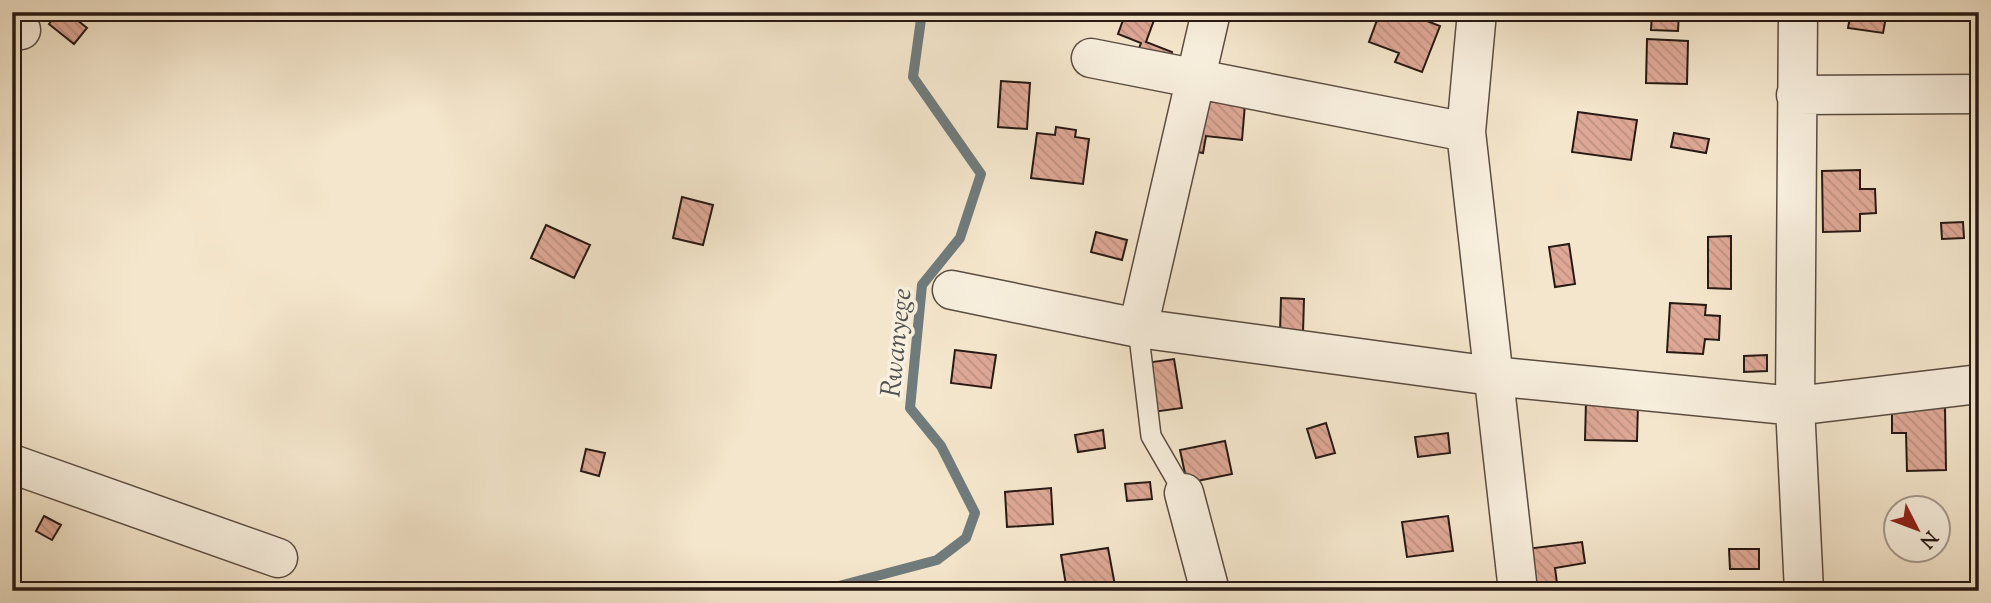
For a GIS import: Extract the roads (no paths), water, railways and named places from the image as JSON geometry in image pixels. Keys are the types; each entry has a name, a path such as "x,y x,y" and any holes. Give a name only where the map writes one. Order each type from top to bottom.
{"street":[{"path":"1138,328 1211,12"},
{"path":"1477,12 1466,132 1518,591"},
{"path":"1798,12 1795,406 1804,591"},
{"path":"1091,58 1466,132"},
{"path":"1796,95 1979,94"},
{"path":"952,290 1138,328 1492,376 1795,406 1979,383"},
{"path":"12,464 278,558"},
{"path":"1184,493 1210,591"}],"lane":[{"path":"1138,328 1151,436 1184,493"}],"waterway":[{"name":"Rwanyege","path":"820,591 937,560 966,538 975,513 941,446 910,408 922,285 960,238 981,174 913,77 922,12"}]}
